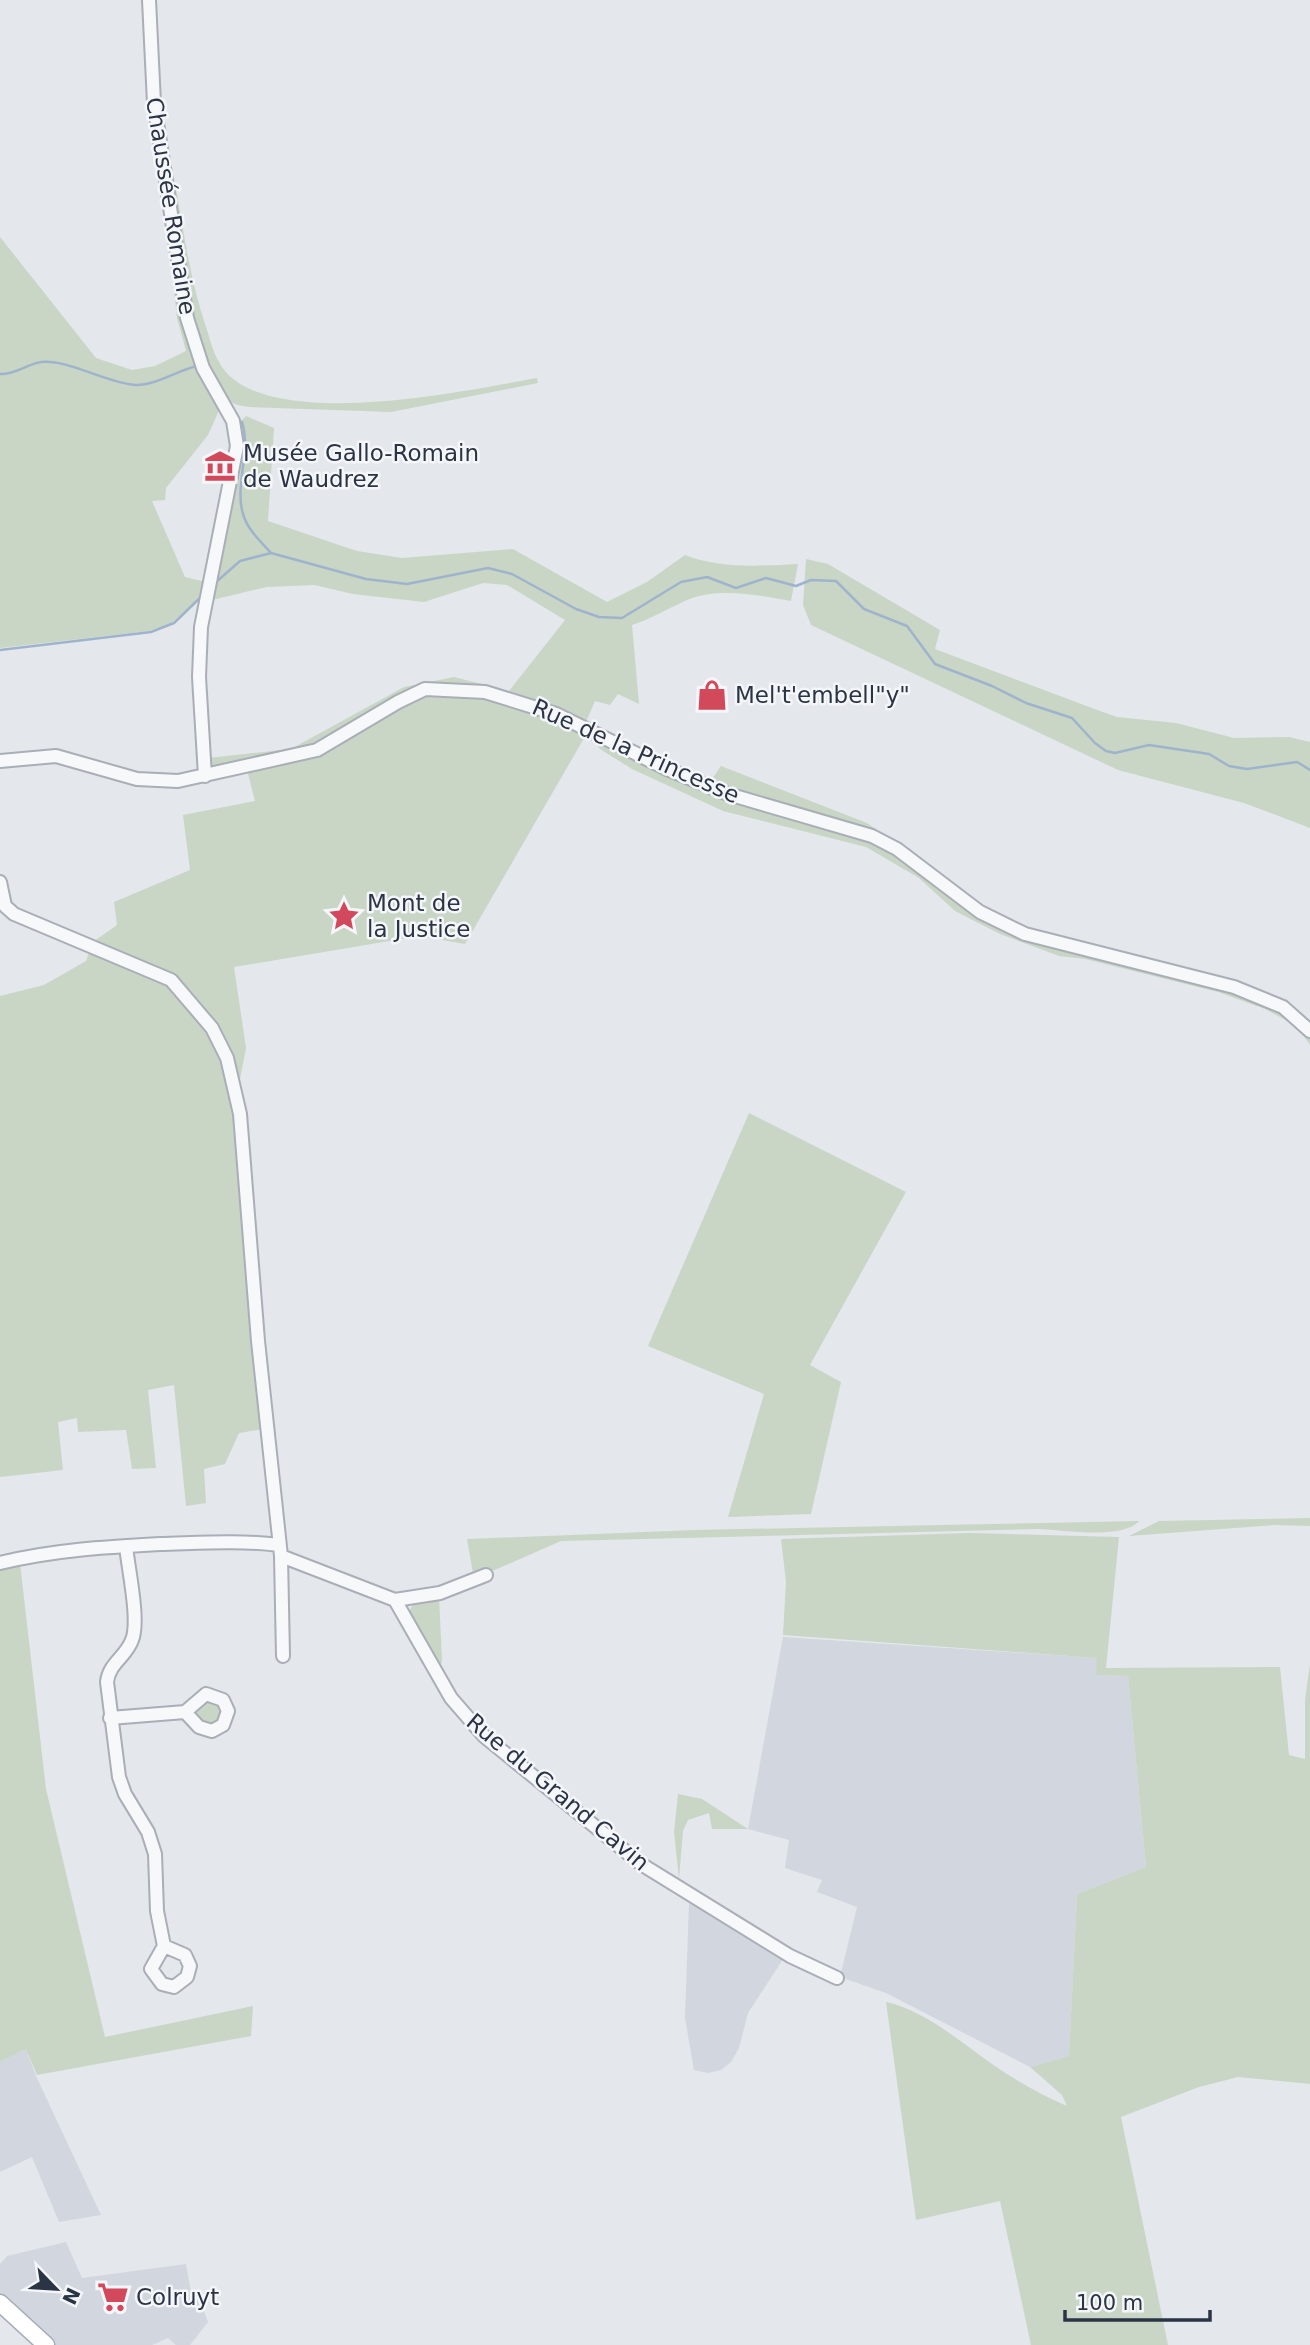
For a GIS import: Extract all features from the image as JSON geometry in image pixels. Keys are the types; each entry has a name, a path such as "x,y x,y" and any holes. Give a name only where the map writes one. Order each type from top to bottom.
{"main road":[{"path":"0,2303 46,2345"}],"street":[{"name":"Chaussée Romaine","path":"149,0 154,103 187,318 203,368 237,433 237,446 201,627 199,677 205,776"},
{"name":"Rue de la Princesse","path":"0,761 43,756 67,757 153,782 205,776 317,750 398,702 425,690 485,692 556,714 667,769 728,794 872,836 897,849 980,912 1025,934 1216,980 1292,1012 1310,1031"},
{"path":"0,882 5,906 14,914 171,980 192,1002 222,1046 232,1073 240,1114 258,1341 280,1551 283,1656"},
{"path":"0,1563 30,1555 126,1546 213,1542 280,1551 395,1600 430,1596 486,1574"},
{"path":"126,1546 134,1634 128,1649 111,1667 107,1677 110,1718 119,1777 125,1794 148,1832 155,1854 157,1911 164,1947"},
{"name":"Rue du Grand Cavin","path":"395,1600 451,1698 484,1736 641,1864 790,1956 837,1978"},
{"path":"110,1718 185,1712"}],"shaded area":[{"path":"783,1637 1098,1658 1096,1675 1128,1676 1146,1867 1077,1894 1069,2056 1030,2067 886,1993 840,1977 857,1907 817,1892 822,1880 785,1868 789,1840 748,1829"},
{"path":"689,1903 785,1956 748,2013 739,2048 731,2062 721,2070 708,2073 694,2070 685,2018"},
{"path":"26,2049 101,2215 59,2222 32,2157 0,2172 0,2062"},
{"path":"66,2242 82,2278 186,2264 192,2298 199,2298 208,2322 190,2345 176,2345 168,2338 152,2345 55,2345 0,2294 0,2264 7,2256"}],"green space":[{"path":"165,136 199,304 219,362 241,384 275,397 319,403 416,398 537,378 538,383 391,412 250,407 232,403 215,381 193,316 184,276"},
{"path":"167,227 173,260 221,406 208,435 166,488 165,500 152,501 185,577 206,582 204,596 170,624 149,631 0,648 0,237 96,358 132,370 155,366 186,351 177,318"},
{"path":"246,416 274,428 268,521 357,551 402,558 513,549 607,602 647,582 685,555 727,565 798,564 791,601 739,593 712,594 687,600 632,625 639,704 618,694 610,705 595,701 586,722 549,708 428,688 309,751 221,770 212,765 208,758 291,749 404,687 454,677 509,691 565,620 507,585 483,583 424,602 353,594 314,585 267,587 212,600 242,445 240,422"},
{"path":"806,559 828,564 940,630 935,649 1100,711 1117,717 1176,723 1234,738 1289,737 1310,742 1310,828 1244,803 1118,770 811,625 803,605"},
{"path":"462,689 538,709 713,791 767,813 878,842 1022,935 1051,948 1123,961 1267,1002 1297,1019 1310,1038 1310,1045 1297,1026 1265,1009 1218,992 1085,959 1059,956 1000,934 955,911 919,878 866,847 723,811 632,769 600,749 587,733 465,944 419,936 234,967 246,1048 240,1079 214,1021 206,1010 172,973 160,974 200,1016 224,1055 233,1092 264,1429 239,1433 225,1464 204,1469 206,1503 186,1506 174,1385 148,1390 156,1468 132,1469 126,1430 78,1432 77,1418 58,1422 63,1470 0,1477 0,996 44,985 86,961 93,942 117,925 114,902 190,870 183,815 255,801 247,770 304,761 335,748 404,702"},
{"path":"721,766 867,823 927,865 905,851 709,783"},
{"path":"749,1113 906,1192 810,1365 841,1382 811,1514 728,1517 764,1394 648,1346"},
{"path":"1310,1518 1310,1526 1275,1525 1129,1536 1159,1521"},
{"path":"1139,1521 1131,1527 1106,1532 1038,1529 561,1541 474,1579 467,1539 695,1530"},
{"path":"970,1533 1119,1537 1106,1668 1280,1667 1289,1755 1305,1759 1305,1700 1310,1664 1310,2084 1238,2077 1199,2087 1121,2117 1168,2345 1031,2345 1000,2201 916,2220 886,2002 915,2012 1010,2076 1067,2106 1062,2095 1030,2067 1069,2056 1077,1894 1146,1867 1128,1676 1096,1675 1097,1658 783,1635 786,1582 781,1539"},
{"path":"20,1563 46,1789 105,2037 253,2006 251,2036 37,2075 26,2049 0,2062 0,1568"},
{"path":"439,1596 442,1661 439,1671 409,1612 413,1604"},
{"path":"202,1698 220,1703 223,1716 213,1726 196,1720 193,1710"},
{"path":"678,1794 702,1799 748,1829 712,1829 709,1813 688,1820 683,1831 679,1879 674,1832"}],"waterway":[{"path":"0,374 11,373 36,363 52,362 112,380 143,385 197,366"},
{"path":"242,422 245,446 241,506 249,527 271,553"},
{"path":"215,583 240,561 271,553 366,579 407,584 488,568 512,574 576,609 599,617 622,618 681,582 707,577 736,588 766,578 796,586 811,580 836,581 864,609 907,626 935,664 992,686 1026,703 1072,718 1106,751 1115,753 1149,745 1209,754 1229,766 1247,769 1297,762 1310,770"},
{"path":"0,650 151,632 174,623 203,595"}],"place":[{"name":"Musée Gallo-Romain de Waudrez","path":"220,466"},
{"name":"Mel't'embell\"y\"","path":"712,695"},
{"name":"Mont de la Justice","path":"344,916"},
{"name":"Colruyt","path":"113,2297"}]}
